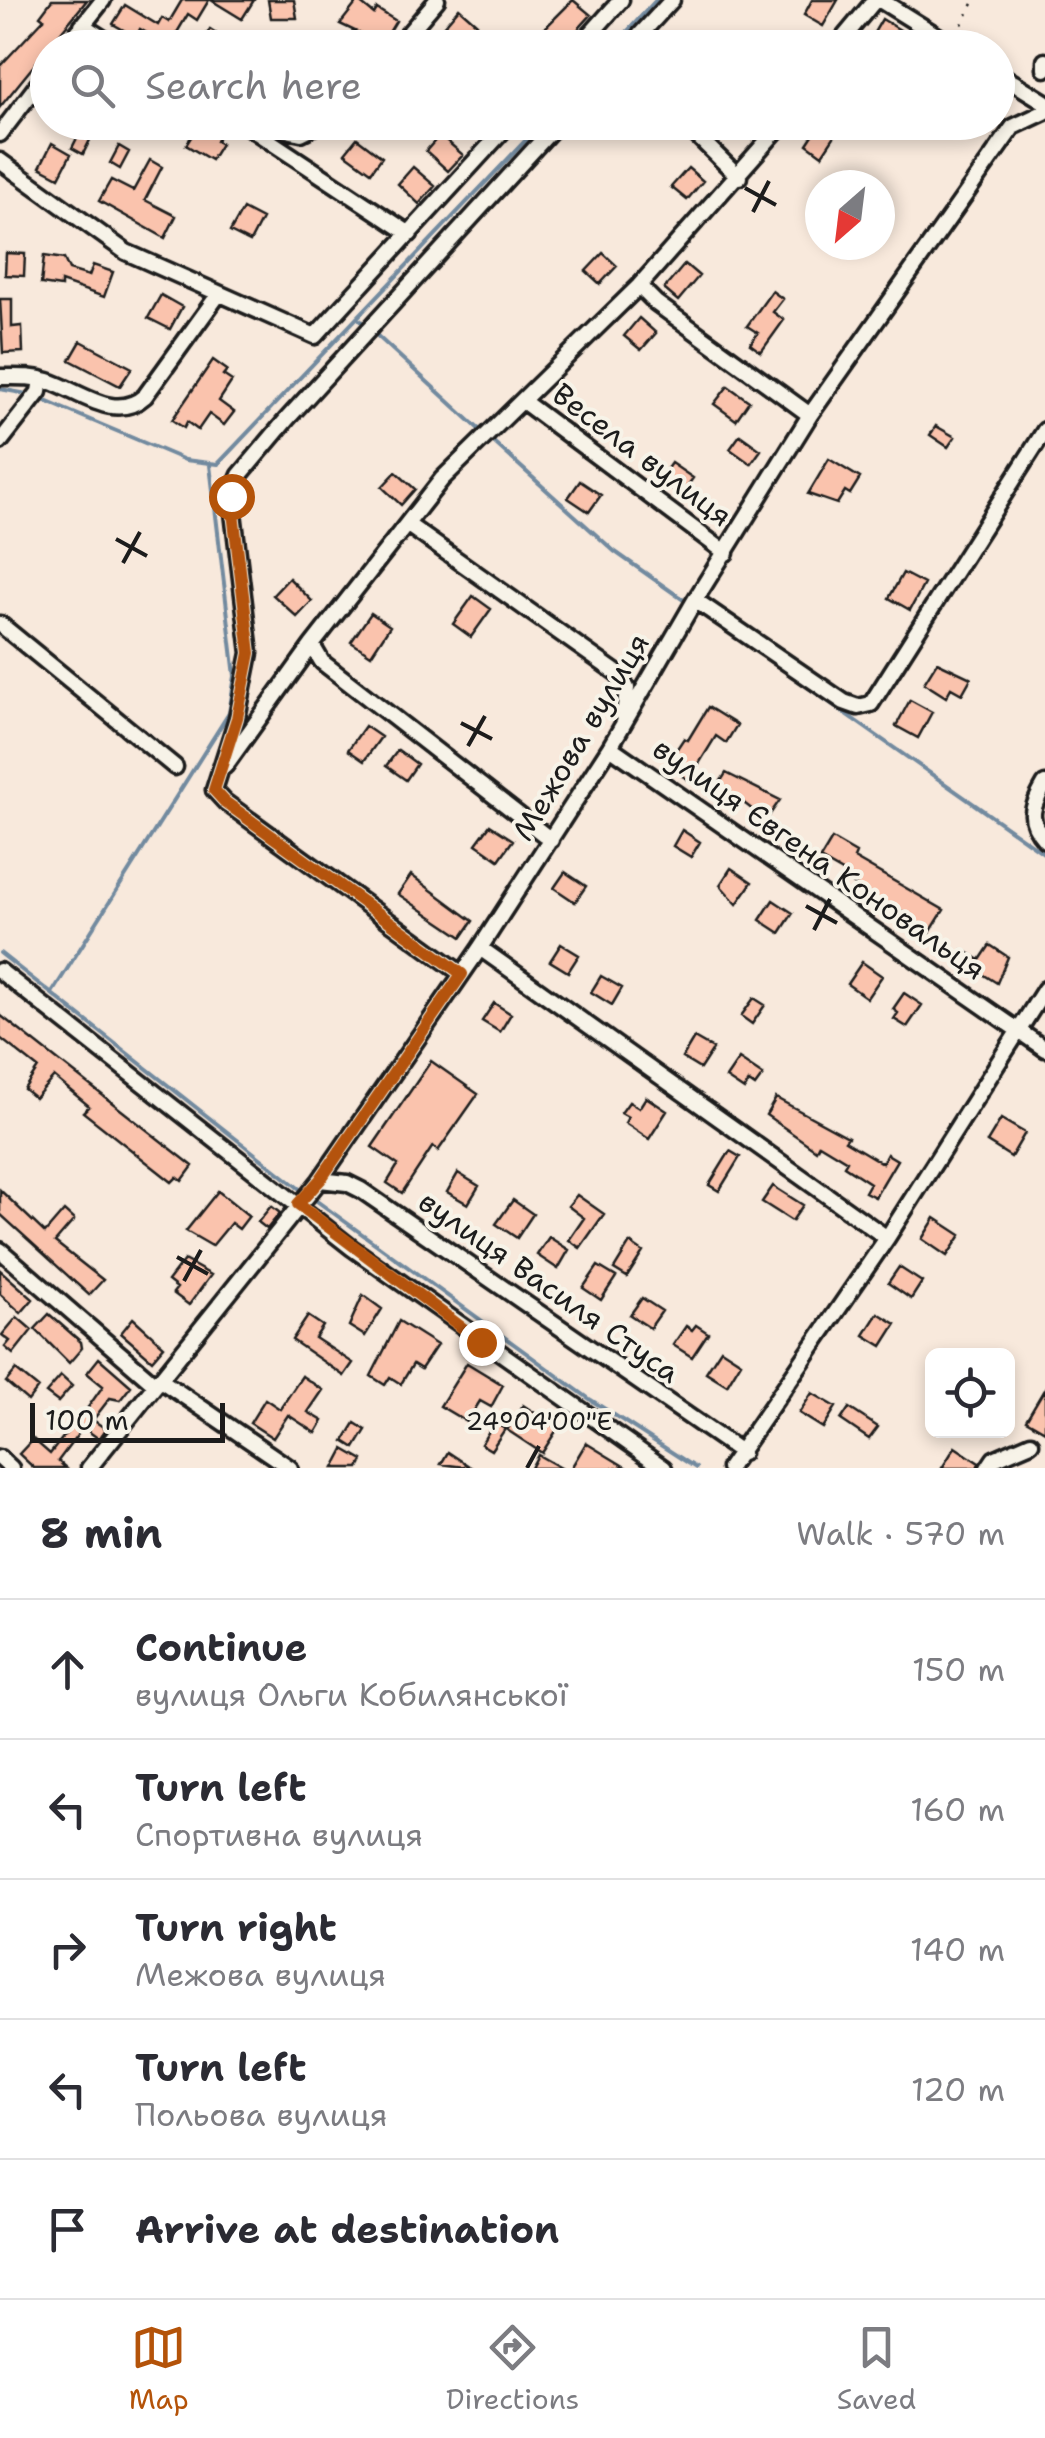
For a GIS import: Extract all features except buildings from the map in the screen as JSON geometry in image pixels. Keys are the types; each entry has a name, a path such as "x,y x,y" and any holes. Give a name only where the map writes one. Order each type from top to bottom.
{"street":[{"path":"78,30 103,0"},
{"path":"411,30 436,0"},
{"path":"594,30 621,0"},
{"path":"644,30 672,0"},
{"path":"850,30 877,0 927,30"},
{"path":"82,25 90,30"},
{"path":"1045,61 1045,70"},
{"path":"1015,83 1045,102"},
{"path":"0,134 30,95"},
{"name":"Межова вулиця","path":"1015,127 1045,112"},
{"path":"268,140 410,234"},
{"path":"0,162 107,240 218,295 315,336 495,140"},
{"path":"462,974 225,802 215,778 237,718 250,653 231,496 240,475 543,140"},
{"path":"701,140 739,177"},
{"path":"215,778 312,645 442,479 640,286 769,140"},
{"name":"Межова вулиця","path":"89,1468 320,1180 551,840 810,415 1005,140"},
{"path":"640,286 656,303 810,415"},
{"path":"0,378 42,379 112,408 130,407 145,396 218,295"},
{"path":"0,442 39,392 42,379"},
{"name":"Весела вулиця","path":"524,402 726,552"},
{"path":"695,600 844,702 858,707 871,704 1045,430"},
{"path":"408,525 618,674 626,688 622,728"},
{"path":"0,624 175,767"},
{"path":"312,645 322,662 551,840"},
{"name":"вулиця Євгена Коновальця","path":"610,747 1045,1050"},
{"path":"1045,784 1030,811 1033,827 1045,840"},
{"path":"480,948 887,1238"},
{"path":"0,971 481,1342 664,1468"},
{"name":"вулиця Василя Стуса","path":"320,1180 347,1183 360,1190 737,1463 887,1238 1045,989"},
{"path":"0,1250 157,1382 290,1468"},
{"path":"988,1468 994,1459 1031,1443"},
{"path":"0,1458 11,1468"}],"path":[{"path":"962,30 976,0"}],"waterway":[{"path":"628,30 656,0"},
{"path":"43,400 185,460 218,464 526,140"},
{"path":"360,320 482,432"},
{"path":"0,389 27,394"},
{"path":"489,438 614,551 685,601"},
{"path":"52,993 229,713 235,676 210,465"},
{"path":"705,615 1045,854"},
{"path":"0,953 301,1190"},
{"path":"314,1199 591,1400 696,1468"}],"route":[{"path":"231,496 250,653 237,718 214,790 218,797 462,974 320,1180 298,1204 481,1342"}]}
